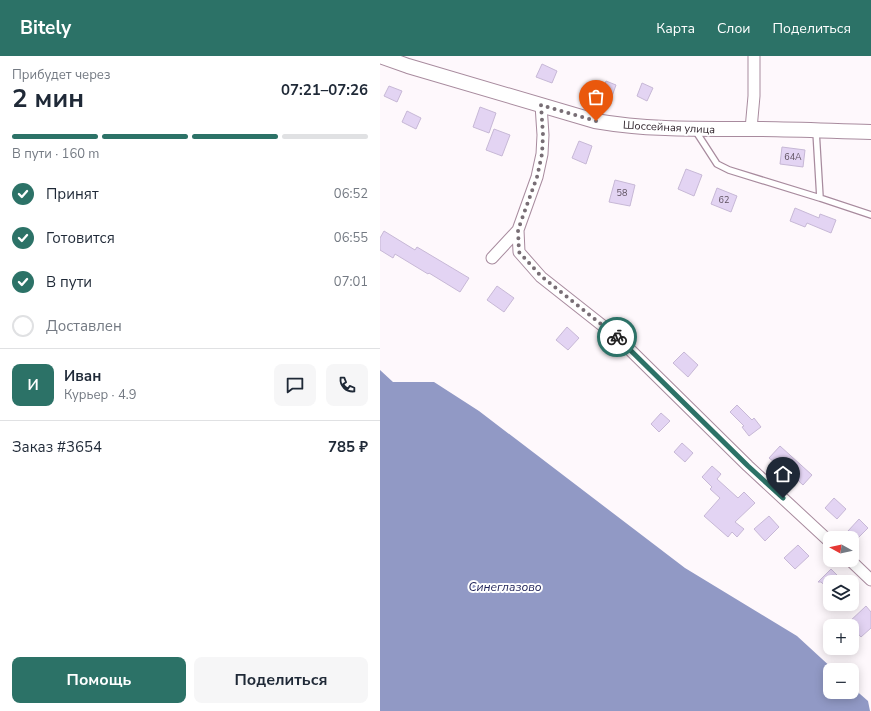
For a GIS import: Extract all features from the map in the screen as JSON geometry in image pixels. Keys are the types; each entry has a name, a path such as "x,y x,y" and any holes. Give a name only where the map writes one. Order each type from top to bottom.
{"street":[{"name":"Шоссейная улица","path":"380,56 410,61 541,105 596,121 622,126 695,130 751,129 871,132"},
{"path":"751,129 754,96 754,56"},
{"path":"541,105 543,135 542,154 537,177 518,230 519,252 541,276 617,337 748,466 823,536"},
{"path":"492,258 518,230"},
{"path":"857,567 871,580"}],"lane":[{"path":"695,130 717,164 729,170 871,215"},
{"path":"816,131 820,198"}],"water":[{"name":"Синеглазово","path":"380,370 393,382 434,382 479,411 685,568 797,636 826,663 823,663 823,699 859,699 859,693 868,701 870,711 380,711"}],"building":[{"path":"542,64 557,71 552,83 536,77"},
{"path":"606,81 616,85 611,99 601,94"},
{"path":"642,83 653,88 647,101 637,96"},
{"path":"389,86 402,91 397,102 384,96"},
{"path":"480,107 496,113 489,133 473,127"},
{"path":"407,111 421,118 416,129 402,122"},
{"path":"494,129 510,135 502,156 486,150"},
{"path":"579,141 592,146 586,164 572,158"},
{"path":"782,147 805,150 803,167 780,164"},
{"path":"686,169 702,175 694,196 678,189"},
{"path":"615,180 635,185 630,206 609,202"},
{"path":"717,188 737,196 731,212 711,204"},
{"path":"795,208 819,218 820,214 836,220 831,233 807,223 805,227 790,221"},
{"path":"384,231 415,250 417,247 469,278 460,292 395,254 393,258 380,250 380,238"},
{"path":"497,286 514,298 504,312 487,300"},
{"path":"567,327 579,338 568,350 556,340"},
{"path":"684,352 698,365 688,377 673,363"},
{"path":"737,405 752,420 754,418 761,427 749,436 742,427 744,426 730,412"},
{"path":"661,413 670,421 659,432 651,424"},
{"path":"682,443 693,453 685,462 674,452"},
{"path":"780,446 812,475 803,485 790,473 789,474 769,458"},
{"path":"712,466 721,474 717,479 738,498 744,492 755,503 735,522 744,529 737,537 732,532 728,537 704,516 720,498 710,489 712,487 702,477"},
{"path":"834,498 846,509 837,519 825,508"},
{"path":"769,516 779,527 765,541 754,529"},
{"path":"859,519 868,528 859,537 859,531 848,531"},
{"path":"798,545 809,556 795,569 784,558"},
{"path":"831,569 837,575 825,575"},
{"path":"823,577 823,584 818,582"},
{"path":"866,606 871,612 871,628 861,637 859,635 859,619 852,619"}],"way so far":[{"path":"596,121 541,105 543,135 542,154 537,177 518,230 519,252 541,276 617,337"}],"route":[{"path":"617,337 748,466 783,498"}]}
